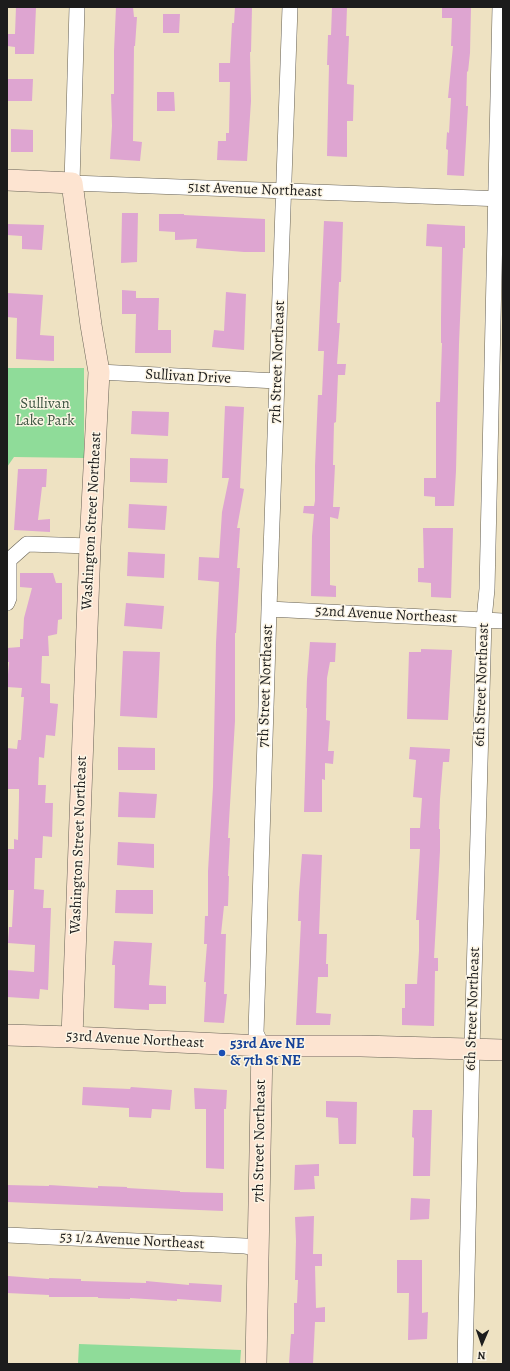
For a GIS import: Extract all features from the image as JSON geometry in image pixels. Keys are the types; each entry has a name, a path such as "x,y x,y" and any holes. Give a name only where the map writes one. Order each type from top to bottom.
{"street":[{"name":"Washington Street Northeast","path":"72,1037 90,546 99,372 72,183 77,7"},
{"name":"7th Street Northeast","path":"256,1364 262,1046 256,1033 290,7"},
{"name":"6th Street Northeast","path":"465,1364 484,620 487,589 499,199 500,7"},
{"name":"51st Avenue Northeast","path":"7,180 499,199"},
{"name":"Sullivan Drive","path":"99,372 277,381"},
{"path":"7,603 9,598 9,560 27,544 90,546"},
{"name":"52nd Avenue Northeast","path":"269,610 503,621"},
{"name":"53rd Avenue Northeast","path":"7,1035 262,1046 361,1046 503,1050"},
{"name":"53 1/2 Avenue Northeast","path":"7,1235 245,1246 257,1248"}],"green space":[{"name":"Sullivan Lake Park","path":"7,368 84,368 84,458 14,457 7,467"},
{"path":"79,1344 241,1350 240,1364 78,1364"}],"building":[{"path":"16,7 36,7 34,54 15,54 15,47 7,46 7,34 15,34"},
{"path":"116,7 133,7 134,17 137,17 134,46 133,141 142,142 140,161 110,159 112,126 111,94 114,94"},
{"path":"235,7 252,7 250,52 251,101 247,161 217,160 218,141 226,141 226,133 229,133 230,82 219,82 219,63 230,63 232,23 234,23"},
{"path":"332,7 347,7 346,36 349,36 347,84 354,85 353,121 347,121 347,157 327,156 329,65 327,65 328,35 331,35"},
{"path":"442,7 471,7 470,53 468,72 467,71 466,106 468,106 464,176 447,175 448,150 446,149 447,132 449,133 451,98 448,98 453,46 451,46 452,18 442,18"},
{"path":"163,14 180,14 179,33 163,33"},
{"path":"7,79 33,79 32,101 7,101"},
{"path":"157,92 174,92 175,111 157,111"},
{"path":"11,129 33,130 33,152 11,152"},
{"path":"122,213 138,213 137,262 121,263"},
{"path":"159,214 265,219 265,252 244,252 196,248 197,239 175,240 175,232 159,231"},
{"path":"324,221 343,222 341,282 339,282 337,323 340,323 337,364 346,364 345,375 338,375 336,422 334,423 333,465 335,465 333,507 340,507 338,519 330,517 330,585 336,586 336,597 311,596 314,514 303,513 304,506 314,506 315,501 318,395 322,395 324,351 318,351"},
{"path":"7,224 44,225 42,250 22,249 22,236 7,235"},
{"path":"427,224 465,226 459,344 454,506 435,506 435,497 424,496 424,478 436,478 436,402 440,402 442,343 442,247 426,246"},
{"path":"122,290 136,291 136,298 159,298 158,330 171,330 171,353 135,353 136,314 122,314"},
{"path":"226,292 246,294 244,350 212,347 214,330 224,331"},
{"path":"7,293 43,295 40,335 54,336 54,361 16,359 17,318 7,317"},
{"path":"225,406 244,407 240,488 244,489 237,528 240,528 237,568 240,568 235,633 235,721 228,838 230,838 228,906 224,906 221,934 226,934 224,994 227,994 224,1023 204,1022 206,982 204,982 207,944 204,944 205,916 208,916 208,871 213,787 216,643 219,582 198,580 199,557 219,558 222,512 229,478 222,478"},
{"path":"132,411 169,412 168,436 131,434"},
{"path":"130,458 168,459 167,483 130,482"},
{"path":"18,469 47,469 46,487 42,487 38,520 50,519 50,532 14,530"},
{"path":"129,504 167,506 165,530 128,528"},
{"path":"423,528 453,528 451,598 431,597 431,583 418,582 418,568 424,568"},
{"path":"128,552 165,554 164,578 127,576"},
{"path":"20,573 53,573 56,583 62,583 62,619 58,620 57,634 48,636 49,656 42,656 41,683 50,684 50,703 58,704 55,736 46,735 44,758 39,757 38,785 46,785 45,803 53,803 52,837 43,836 42,858 35,858 34,889 44,890 43,908 51,908 48,990 40,989 39,999 7,997 7,970 34,972 35,945 8,943 9,927 12,927 14,890 7,890 7,849 14,849 14,839 18,840 19,789 7,789 7,748 17,749 18,740 21,740 24,697 21,697 22,688 7,687 9,662 7,662 7,648 20,647 20,639 23,639 24,618 32,588 20,587"},
{"path":"126,603 164,606 162,629 124,626"},
{"path":"310,642 336,643 335,662 330,662 327,678 326,720 330,721 328,751 334,751 333,764 325,763 325,780 322,779 322,812 304,812 307,679"},
{"path":"421,649 452,650 448,720 407,719 409,652 421,652"},
{"path":"123,651 160,652 157,718 120,716"},
{"path":"118,747 155,748 155,770 118,770"},
{"path":"410,747 450,749 449,762 443,762 440,799 440,851 434,958 438,958 438,971 435,971 434,1026 402,1025 402,1008 405,1008 405,984 417,984 419,951 419,920 416,920 420,849 410,849 410,828 420,828 422,798 413,797 416,760 409,759"},
{"path":"119,792 157,794 155,818 118,817"},
{"path":"118,842 154,844 154,868 117,865"},
{"path":"302,854 322,855 319,934 327,934 326,964 328,964 328,977 318,977 316,1013 331,1014 330,1025 296,1025 301,921 298,921"},
{"path":"116,890 153,890 153,914 115,913"},
{"path":"114,941 152,943 149,985 166,986 166,1004 149,1004 149,1010 114,1008 115,965 112,965"},
{"path":"83,1087 130,1089 131,1087 172,1090 170,1110 152,1109 151,1118 129,1117 129,1108 82,1105"},
{"path":"194,1088 227,1090 226,1109 224,1109 224,1169 206,1168 206,1109 195,1109"},
{"path":"326,1101 357,1102 356,1144 339,1144 338,1118 326,1117"},
{"path":"413,1110 432,1110 430,1176 413,1176"},
{"path":"319,1164 319,1176 314,1176 315,1189 294,1190 295,1165"},
{"path":"7,1185 49,1185 98,1188 98,1186 127,1187 180,1192 223,1193 223,1211 7,1202"},
{"path":"411,1198 430,1199 429,1219 410,1220"},
{"path":"314,1216 313,1254 322,1254 322,1266 315,1266 316,1308 325,1307 325,1322 315,1322 313,1364 289,1364 291,1334 294,1334 294,1303 297,1303 298,1280 295,1280 295,1217"},
{"path":"397,1260 422,1260 422,1313 428,1312 427,1339 408,1340 409,1293 397,1293"},
{"path":"8,1276 49,1279 81,1279 81,1281 146,1283 146,1281 189,1285 189,1283 222,1285 221,1302 177,1299 177,1301 98,1297 49,1297 49,1295 7,1293"}],"place":[{"name":"53rd Ave NE & 7th St NE","path":"222,1053"}]}
